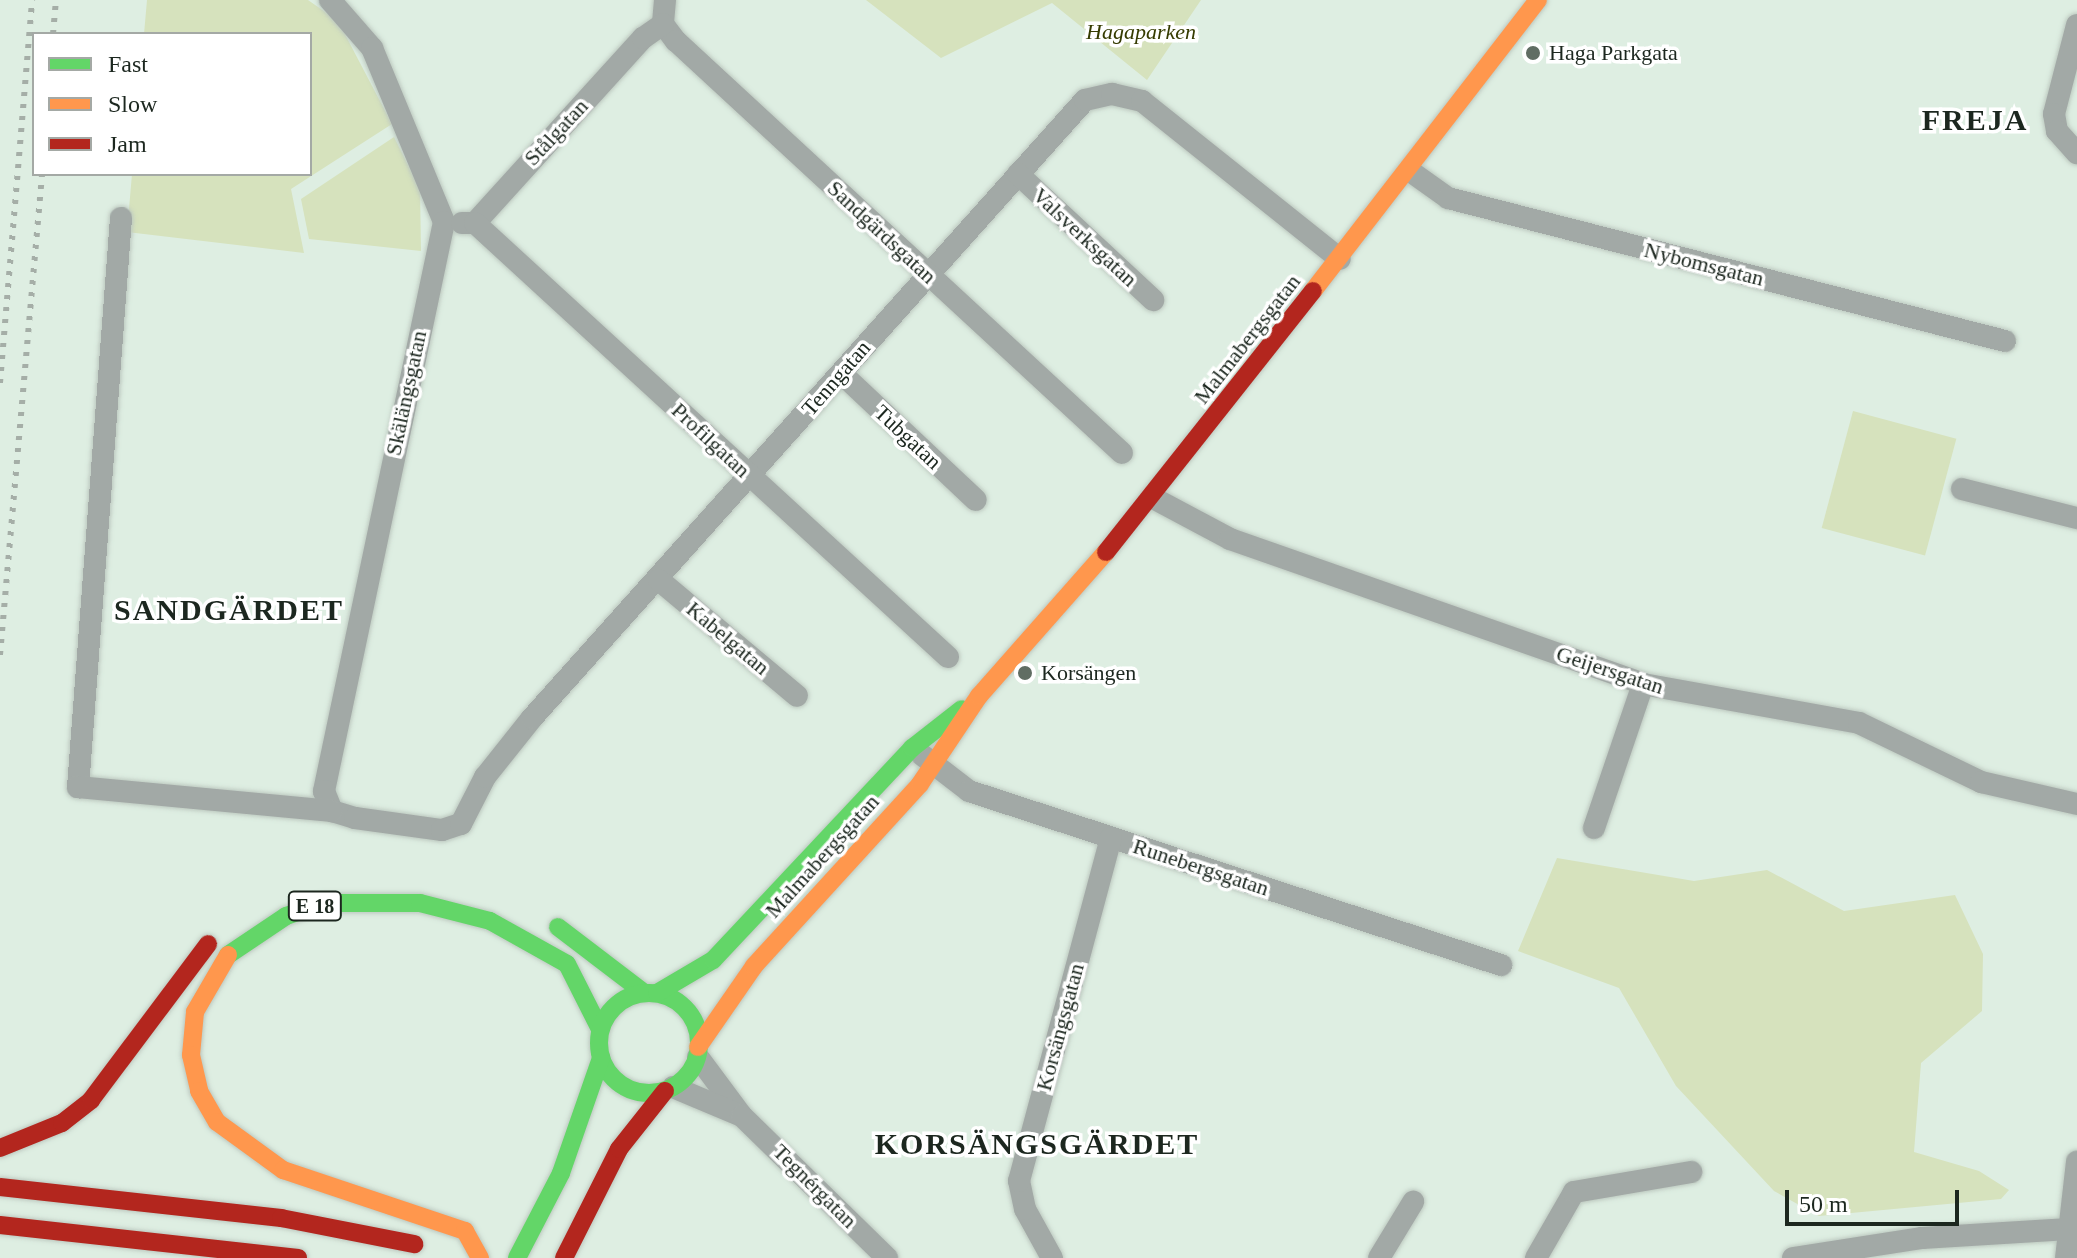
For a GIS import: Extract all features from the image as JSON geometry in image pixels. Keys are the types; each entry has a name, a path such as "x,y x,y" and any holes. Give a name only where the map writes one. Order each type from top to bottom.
{"main road":[{"name":"Malmabergsgatan","path":"698,1052 754,966 935,766 979,696 1153,498 1410,171 1538,0"},
{"name":"Malmabergsgatan","path":"650,993 713,960 912,748 979,696"},
{"name":"E 18","path":"480,1258 465,1231 283,1170 217,1122 199,1091 191,1055 195,1012 207,983 233,948 261,927 324,903 381,899 490,921 547,950 579,977 600,1029"},
{"path":"543,918 650,993 680,1003 693,1018 698,1052 619,1149 564,1258"},
{"path":"0,1148 62,1123 91,1100 179,977 222,931"},
{"path":"517,1258 548,1198 601,1058 600,1029 624,998 650,993"},
{"path":"601,1058 617,1083 635,1092 669,1089"},
{"path":"0,1187 281,1218 456,1254"},
{"path":"0,1225 298,1258"}],"street":[{"path":"330,0 372,48 444,222 475,223"},
{"path":"663,24 665,0"},
{"name":"Stålgatan","path":"475,223 643,38 663,24"},
{"name":"Sandgärdsgatan","path":"663,24 926,274 1122,453"},
{"path":"2077,25 2054,114 2057,131 2077,153"},
{"name":"Tenngatan","path":"332,811 362,819 442,830 461,824 485,777 532,718 659,580 926,274 1085,100 1112,94 1142,101 1340,259"},
{"name":"Nybomsgatan","path":"1410,171 1448,198 2005,341"},
{"name":"Valsverksgatan","path":"1018,174 1153,300"},
{"path":"121,218 78,787 332,811"},
{"name":"Skälängsgatan","path":"332,811 324,791 444,222"},
{"name":"Profilgatan","path":"475,223 948,657"},
{"name":"Tubgatan","path":"841,373 976,500"},
{"path":"1962,489 2077,518"},
{"name":"Geijersgatan","path":"1153,498 1230,539 1643,684 1859,723 1981,782 2077,804"},
{"name":"Kabelgatan","path":"659,580 797,696"},
{"path":"1594,828 1643,684"},
{"name":"Runebergsgatan","path":"912,748 969,791 1501,965"},
{"name":"Korsängsgatan","path":"1052,1258 1025,1209 1019,1181 1111,838"},
{"name":"Tegnérgatan","path":"698,1052 742,1116 887,1258"},
{"name":"Tegnérgatan","path":"669,1089 742,1116"},
{"path":"2066,1258 2077,1162"},
{"path":"1536,1258 1574,1192 1691,1172"},
{"path":"1379,1258 1413,1202"},
{"path":"1793,1258 1935,1237 2069,1229"}],"green space":[{"path":"147,0 308,0 338,21 392,124 312,175 312,32 144,32"},
{"name":"Hagaparken","path":"866,0 1201,0 1147,80 1052,3 941,58"},
{"path":"394,137 420,189 421,251 309,239 301,199"},
{"path":"132,176 311,176 291,189 304,253 127,232"},
{"path":"1853,411 1956,439 1925,556 1822,528"},
{"path":"1557,858 1694,881 1767,870 1844,911 1955,895 1983,954 1982,1011 1921,1063 1914,1152 1979,1171 2009,1190 2001,1199 1819,1216 1774,1191 1676,1086 1619,988 1518,951"}],"railway":[{"path":"0,383 32,0"},
{"path":"53,32 56,0"},
{"path":"0,655 42,176"}],"traffic: fast":[{"path":"657,993 713,960 912,748 962,709"},
{"path":"228,955 286,916 324,903 420,903 490,921 567,964 600,1029"},
{"path":"558,927 643,992"},
{"path":"649,993 677,1001 691,1015 699,1043 691,1071 677,1085 649,1093 621,1085 607,1071 599,1043 607,1015 621,1001 649,993"},
{"path":"517,1258 561,1173 601,1058"}],"traffic: slow":[{"path":"1313,291 1538,0"},
{"path":"698,1047 754,966 920,784 979,696 1106,552"},
{"path":"228,955 195,1012 191,1055 199,1091 217,1122 283,1170 465,1231 480,1258"}],"traffic: jam":[{"path":"1106,552 1313,291"},
{"path":"0,1148 62,1123 91,1100 208,944"},
{"path":"564,1258 619,1149 665,1091"},
{"path":"0,1187 281,1218 414,1244"},
{"path":"0,1225 298,1258"}],"place":[{"name":"Haga Parkgata","path":"1533,53"},
{"name":"Korsängen","path":"1025,673"}],"district":[{"name":"FREJA","path":"1975,120"},
{"name":"SANDGÄRDET","path":"229,610"},
{"name":"KORSÄNGSGÄRDET","path":"1037,1144"}]}
